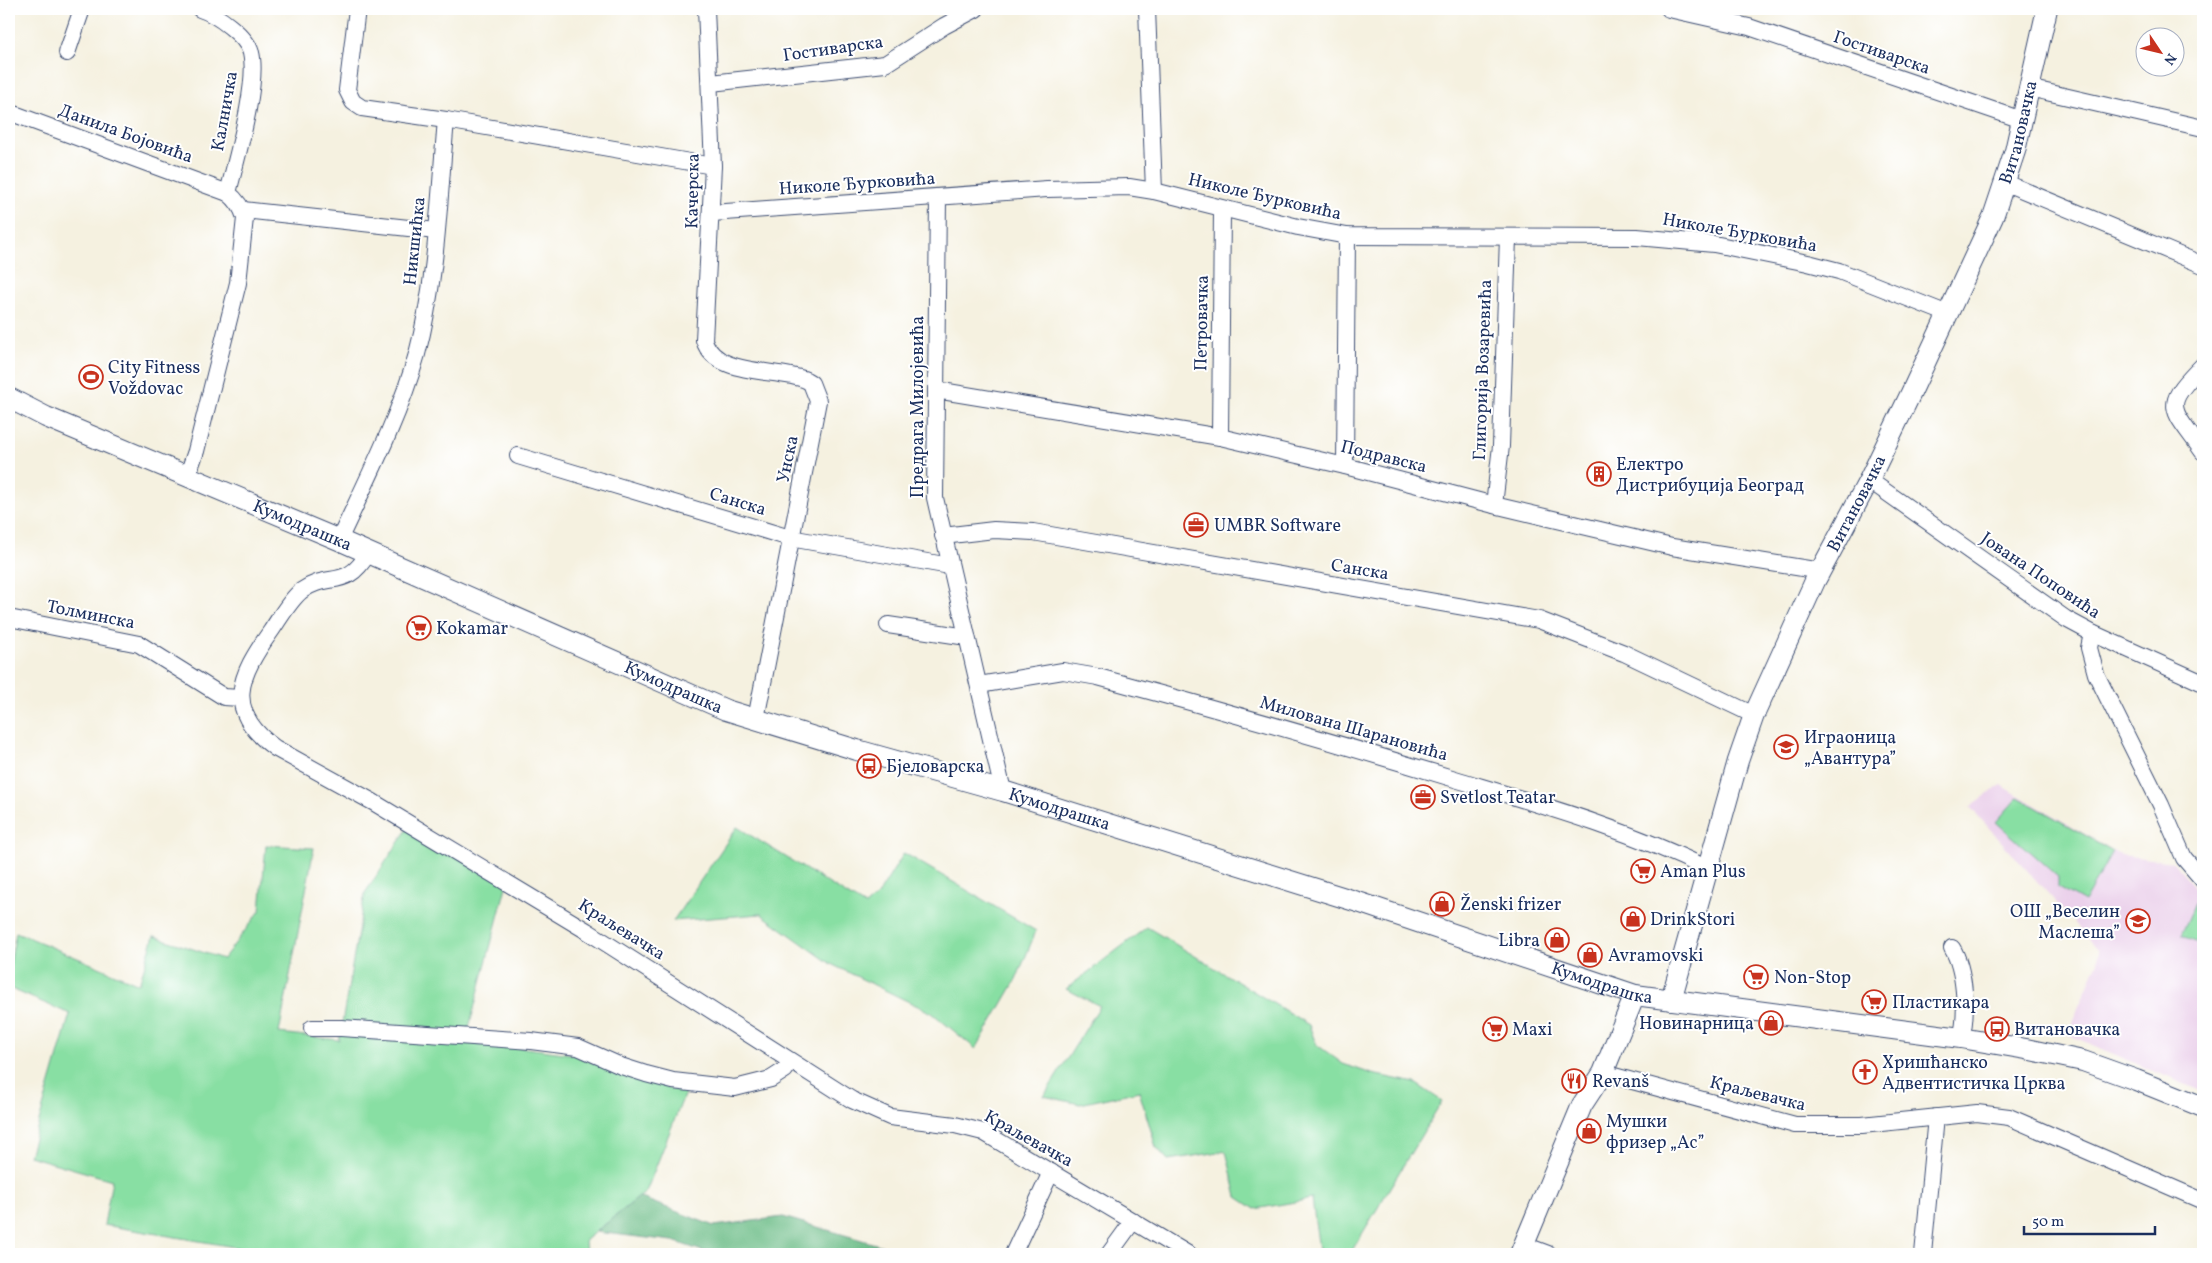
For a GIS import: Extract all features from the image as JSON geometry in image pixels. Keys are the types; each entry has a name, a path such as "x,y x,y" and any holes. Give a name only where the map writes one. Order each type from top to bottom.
{"street":[{"path":"67,53 82,9"},
{"name":"Калничка","path":"200,9 220,19 244,40 251,52 254,77 228,193"},
{"path":"357,9 347,90 353,102 362,108 446,120 713,166"},
{"name":"Качерска","path":"706,9 711,84 713,166 704,340 710,353 726,365"},
{"name":"Гостиварска","path":"711,84 885,64 944,26 976,9"},
{"path":"1147,9 1154,191"},
{"name":"Гостиварска","path":"1669,9 1748,27 2022,120"},
{"name":"Витановачка","path":"1671,1000 1738,761 1754,714 1821,571 1869,480 1982,244 2006,183 2030,88 2047,9"},
{"path":"2030,88 2203,128"},
{"name":"Данила Бојовића","path":"9,112 228,193"},
{"name":"Никшићка","path":"339,540 374,464 408,380 423,326 436,231 446,120"},
{"path":"2006,183 2203,265"},
{"name":"Николе Ђурковића","path":"712,213 938,196 1128,187 1154,191 1315,231 1347,236 1637,237 1714,244 1839,271 1948,314"},
{"path":"187,477 196,451 238,283 244,227 243,210 228,193"},
{"name":"Предрага Милојевића","path":"938,196 934,484 943,536 1003,791"},
{"name":"Петровачка","path":"1220,437 1222,209"},
{"path":"243,210 436,231"},
{"path":"1345,466 1347,236"},
{"name":"Глигорија Возаревића","path":"1494,505 1501,446 1508,237"},
{"name":"Унска","path":"726,365 801,378 811,383 816,391 818,401 756,719"},
{"path":"2203,365 2186,382 2174,401 2175,412 2203,452"},
{"name":"Подравска","path":"936,390 1220,437 1672,547 1821,571"},
{"name":"Кумодрашка","path":"9,398 46,417 339,540 696,697 756,719 1003,791 1361,903 1635,995 1961,1038 2026,1049 2083,1062 2136,1080 2203,1107"},
{"name":"Санска","path":"518,456 790,538 950,566"},
{"name":"Јована Поповића","path":"1869,480 2066,619 2092,634 2203,683"},
{"name":"Санска","path":"943,536 994,530 1033,532 1539,620 1624,653 1754,714"},
{"path":"240,698 245,672 256,652 295,598 311,585 355,572 368,553"},
{"name":"Толминска","path":"9,618 139,644 224,697 240,698"},
{"path":"888,624 967,638"},
{"path":"2092,634 2089,648 2096,674 2161,805 2184,858 2203,880"},
{"name":"Милована Шарановића","path":"978,685 1063,671 1098,677 1312,736 1593,820 1647,840 1708,868"},
{"name":"Краљевачка","path":"240,698 244,712 252,727 275,748 373,802 587,931 852,1100 890,1117 955,1125 983,1132 1188,1254"},
{"path":"1952,948 1961,968 1963,982 1964,1028 1961,1038"},
{"path":"1548,1254 1522,1250 1582,1105 1603,1073 1635,995"},
{"path":"312,1028 341,1028 531,1041 578,1047 621,1066 646,1074 673,1081 735,1088 771,1079 785,1070 790,1062"},
{"name":"Краљевачка","path":"1603,1073 1795,1125 1862,1125 1936,1117 1994,1114 2023,1121 2203,1200"},
{"path":"1923,1254 1936,1117"},
{"path":"1013,1254 1051,1172"},
{"path":"1109,1254 1133,1221"}],"shaded area":[{"name":"ОШ „Веселин Маслеша”","path":"2001,785 2121,855 2173,862 2195,888 2203,892 2203,1092 2069,1035 2073,1020 2098,962 2099,950 1970,807"}],"green space":[{"path":"2018,797 2113,851 2084,902 2058,887 2058,877 1996,822"},
{"path":"410,825 507,883 465,1043 572,1054 624,1075 685,1093 646,1192 585,1240 586,1254 276,1254 104,1225 112,1180 29,1156 70,1014 9,988 9,970 16,932 139,984 154,936 223,959 260,911 266,845 314,848 279,1033 339,1040 365,893"},
{"path":"737,827 865,906 878,895 904,853 1036,931 1016,980 976,1049 932,1013 831,964 761,914 673,921"},
{"path":"2198,897 2203,900 2203,946 2181,935"},
{"path":"1147,927 1309,1025 1316,1044 1343,1064 1372,1074 1415,1083 1442,1101 1350,1254 1314,1254 1319,1250 1312,1199 1255,1209 1237,1197 1226,1151 1168,1160 1156,1147 1139,1091 1080,1104 1044,1096 1100,1006 1066,989"},
{"path":"639,1197 714,1226 783,1217 910,1254 711,1254 673,1241 596,1232"}],"place":[{"name":"City Fitness Voždovac","path":"91,377"},
{"name":"Електро Дистрибуција Београд","path":"1599,474"},
{"name":"UMBR Software","path":"1196,525"},
{"name":"Kokamar","path":"419,628"},
{"name":"Играоница „Авантура”","path":"1786,747"},
{"name":"Бјеловарска","path":"869,766"},
{"name":"Svetlost Teatar","path":"1423,797"},
{"name":"Aman Plus","path":"1643,871"},
{"name":"Ženski frizer","path":"1442,904"},
{"name":"DrinkStori","path":"1633,919"},
{"name":"ОШ „Веселин Маслеша”","path":"2138,921"},
{"name":"Libra","path":"1557,940"},
{"name":"Avramovski","path":"1590,955"},
{"name":"Non-Stop","path":"1756,977"},
{"name":"Пластикара","path":"1874,1002"},
{"name":"Новинарница","path":"1771,1023"},
{"name":"Maxi","path":"1495,1029"},
{"name":"Витановачка","path":"1997,1029"},
{"name":"Хришћанско Адвентистичка Црква","path":"1865,1072"},
{"name":"Revanš","path":"1574,1081"},
{"name":"Мушки фризер „Ас”","path":"1589,1131"}]}
